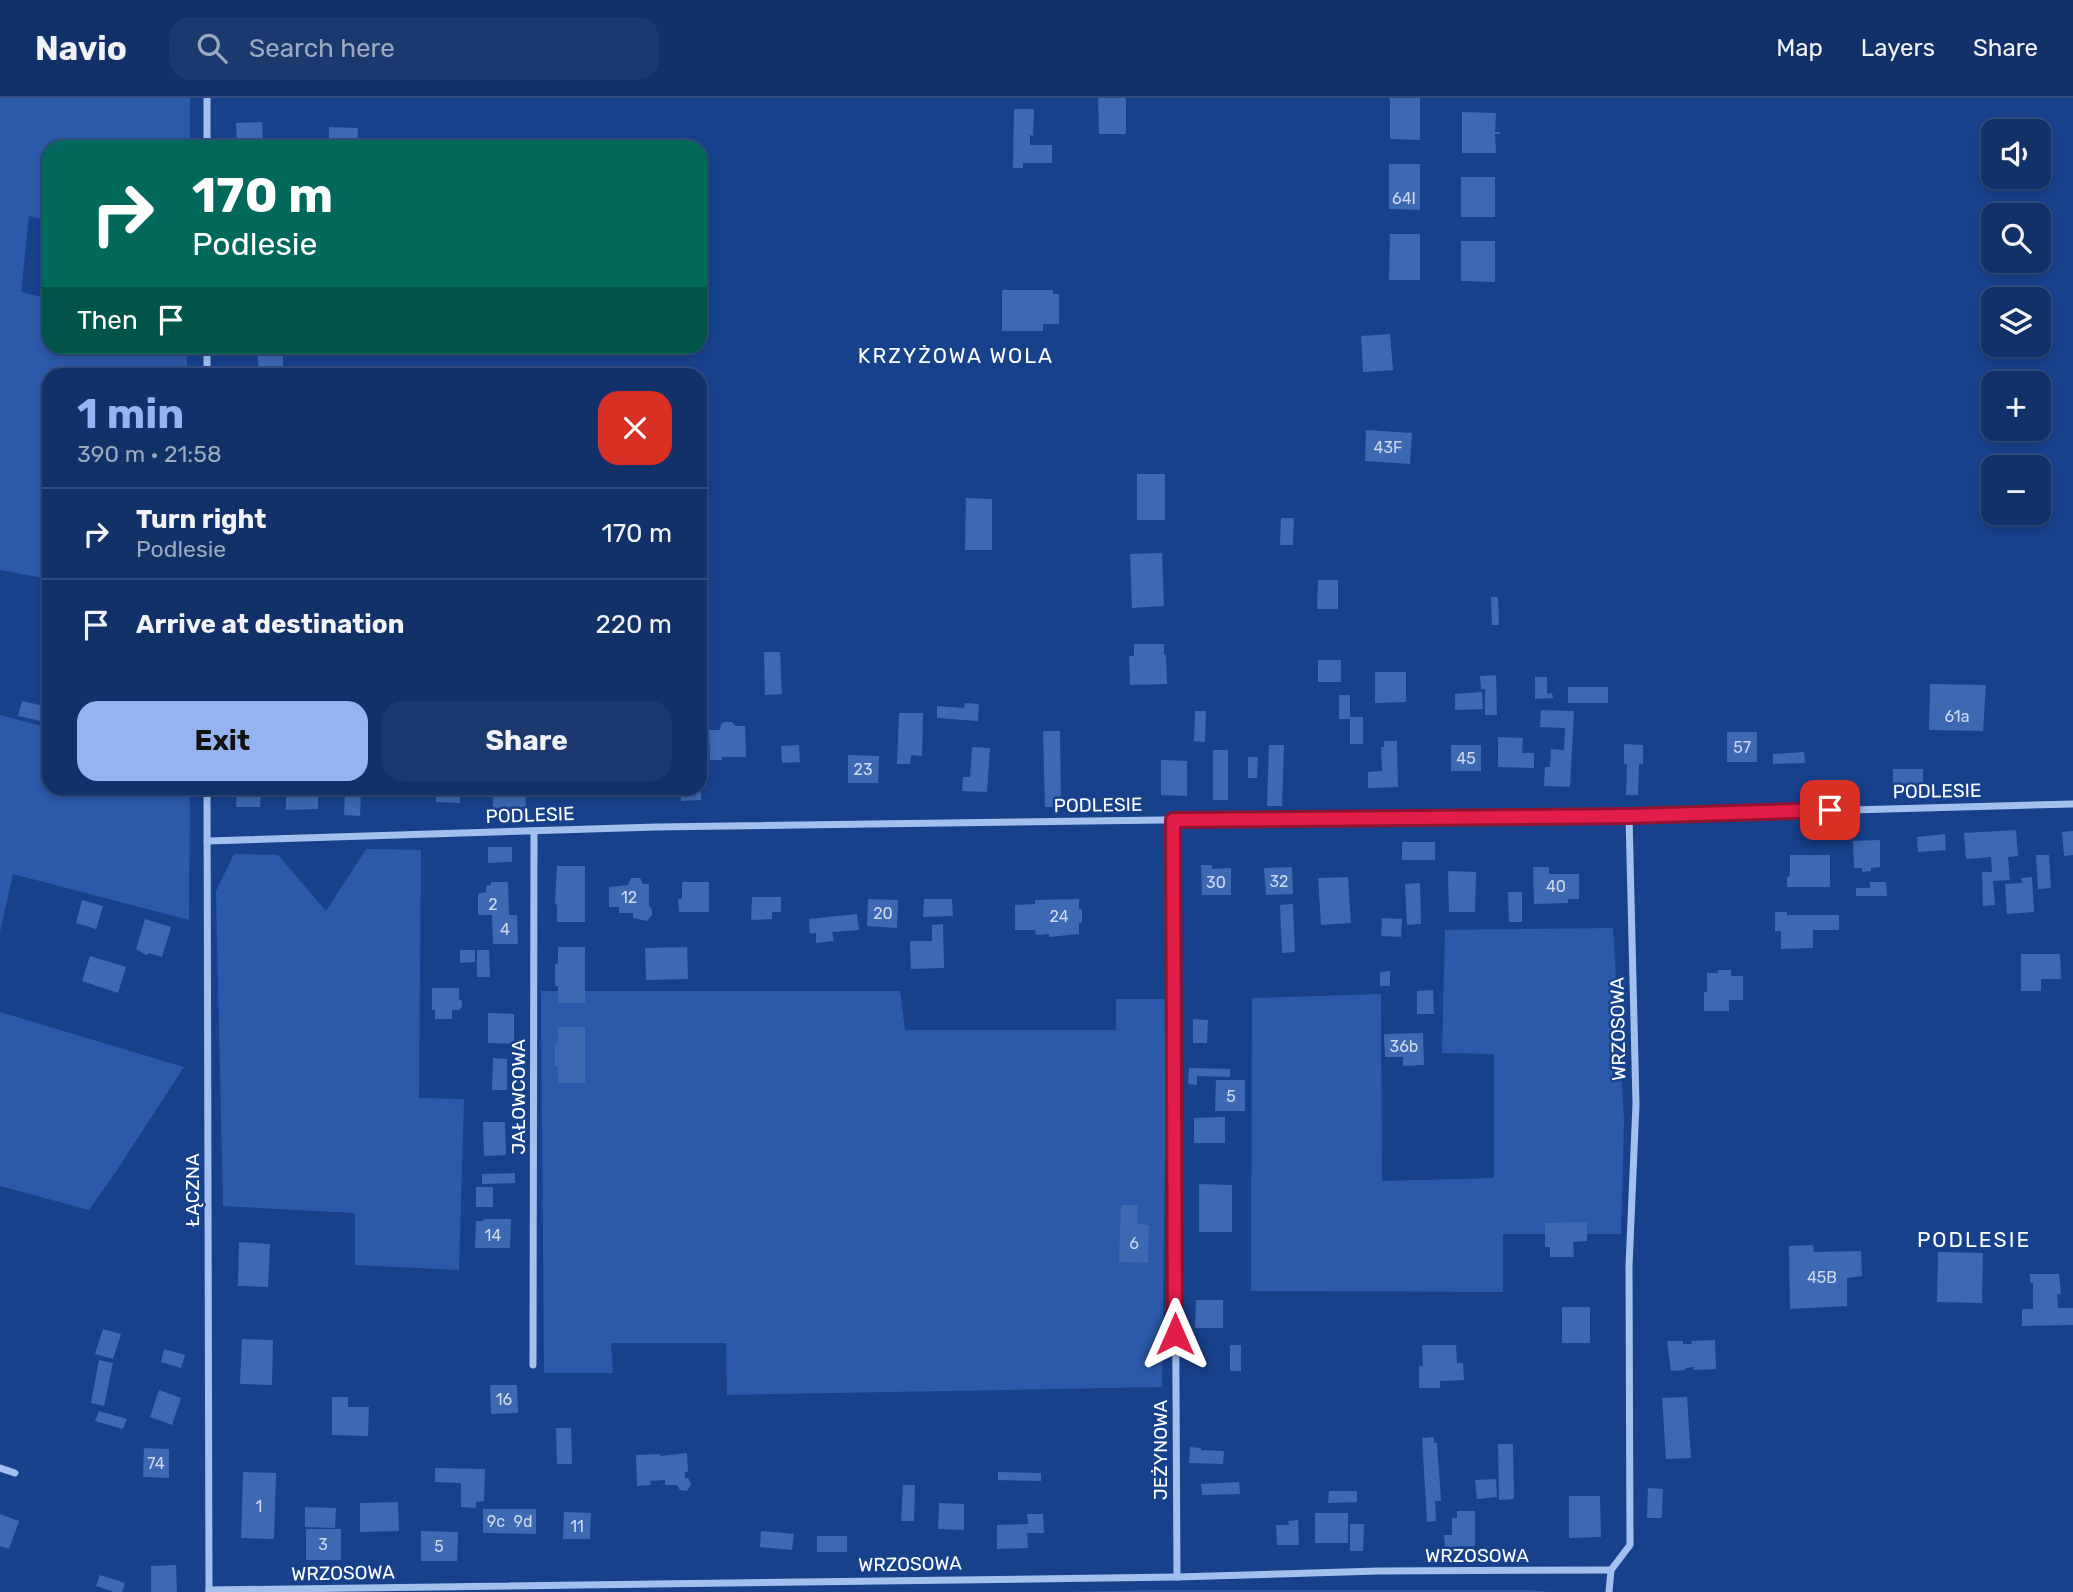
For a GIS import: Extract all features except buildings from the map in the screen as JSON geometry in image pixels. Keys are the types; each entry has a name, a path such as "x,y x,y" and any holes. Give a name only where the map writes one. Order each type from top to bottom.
{"street":[{"path":"207,98 207,140"},
{"name":"ŁĄCZNA","path":"206,795 209,1591"},
{"name":"PODLESIE","path":"206,841 534,831 1173,820 1629,816 2073,804"},
{"name":"WRZOSOWA","path":"1609,1592 1611,1570 1630,1545 1629,1266 1636,1104 1629,816"},
{"name":"JEŻYNOWA","path":"1173,820 1177,1577"},
{"name":"JAŁOWCOWA","path":"533,1364 534,831"},
{"path":"0,1468 15,1473"},
{"name":"WRZOSOWA","path":"209,1591 1177,1577 1378,1571 1611,1570"}],"shaded area":[{"path":"0,98 190,98 190,140 42,140 42,219 29,216 21,292 42,297 42,354 187,354 187,368 42,368 42,578 0,570"},
{"path":"0,715 42,726 42,795 190,795 189,920 13,874 0,932"},
{"path":"366,849 421,850 419,1098 464,1099 459,1270 355,1265 355,1213 223,1206 216,891 234,854 278,855 326,911"},
{"path":"1613,928 1624,1120 1621,1234 1503,1234 1503,1292 1251,1291 1252,998 1381,994 1382,1181 1494,1178 1494,1054 1442,1053 1445,930"},
{"path":"541,991 900,991 905,1030 1116,1030 1116,999 1167,999 1162,1387 727,1395 726,1343 611,1343 613,1373 544,1373"},
{"path":"0,1012 184,1067 89,1210 0,1186"},
{"path":"1527,1590 1551,1592 1063,1592"}],"district":[{"name":"KRZYŻOWA WOLA","path":"956,355"},
{"name":"PODLESIE","path":"1974,1239"}],"route":[{"path":"1175,1334 1173,820 1629,816 1830,810"}]}
